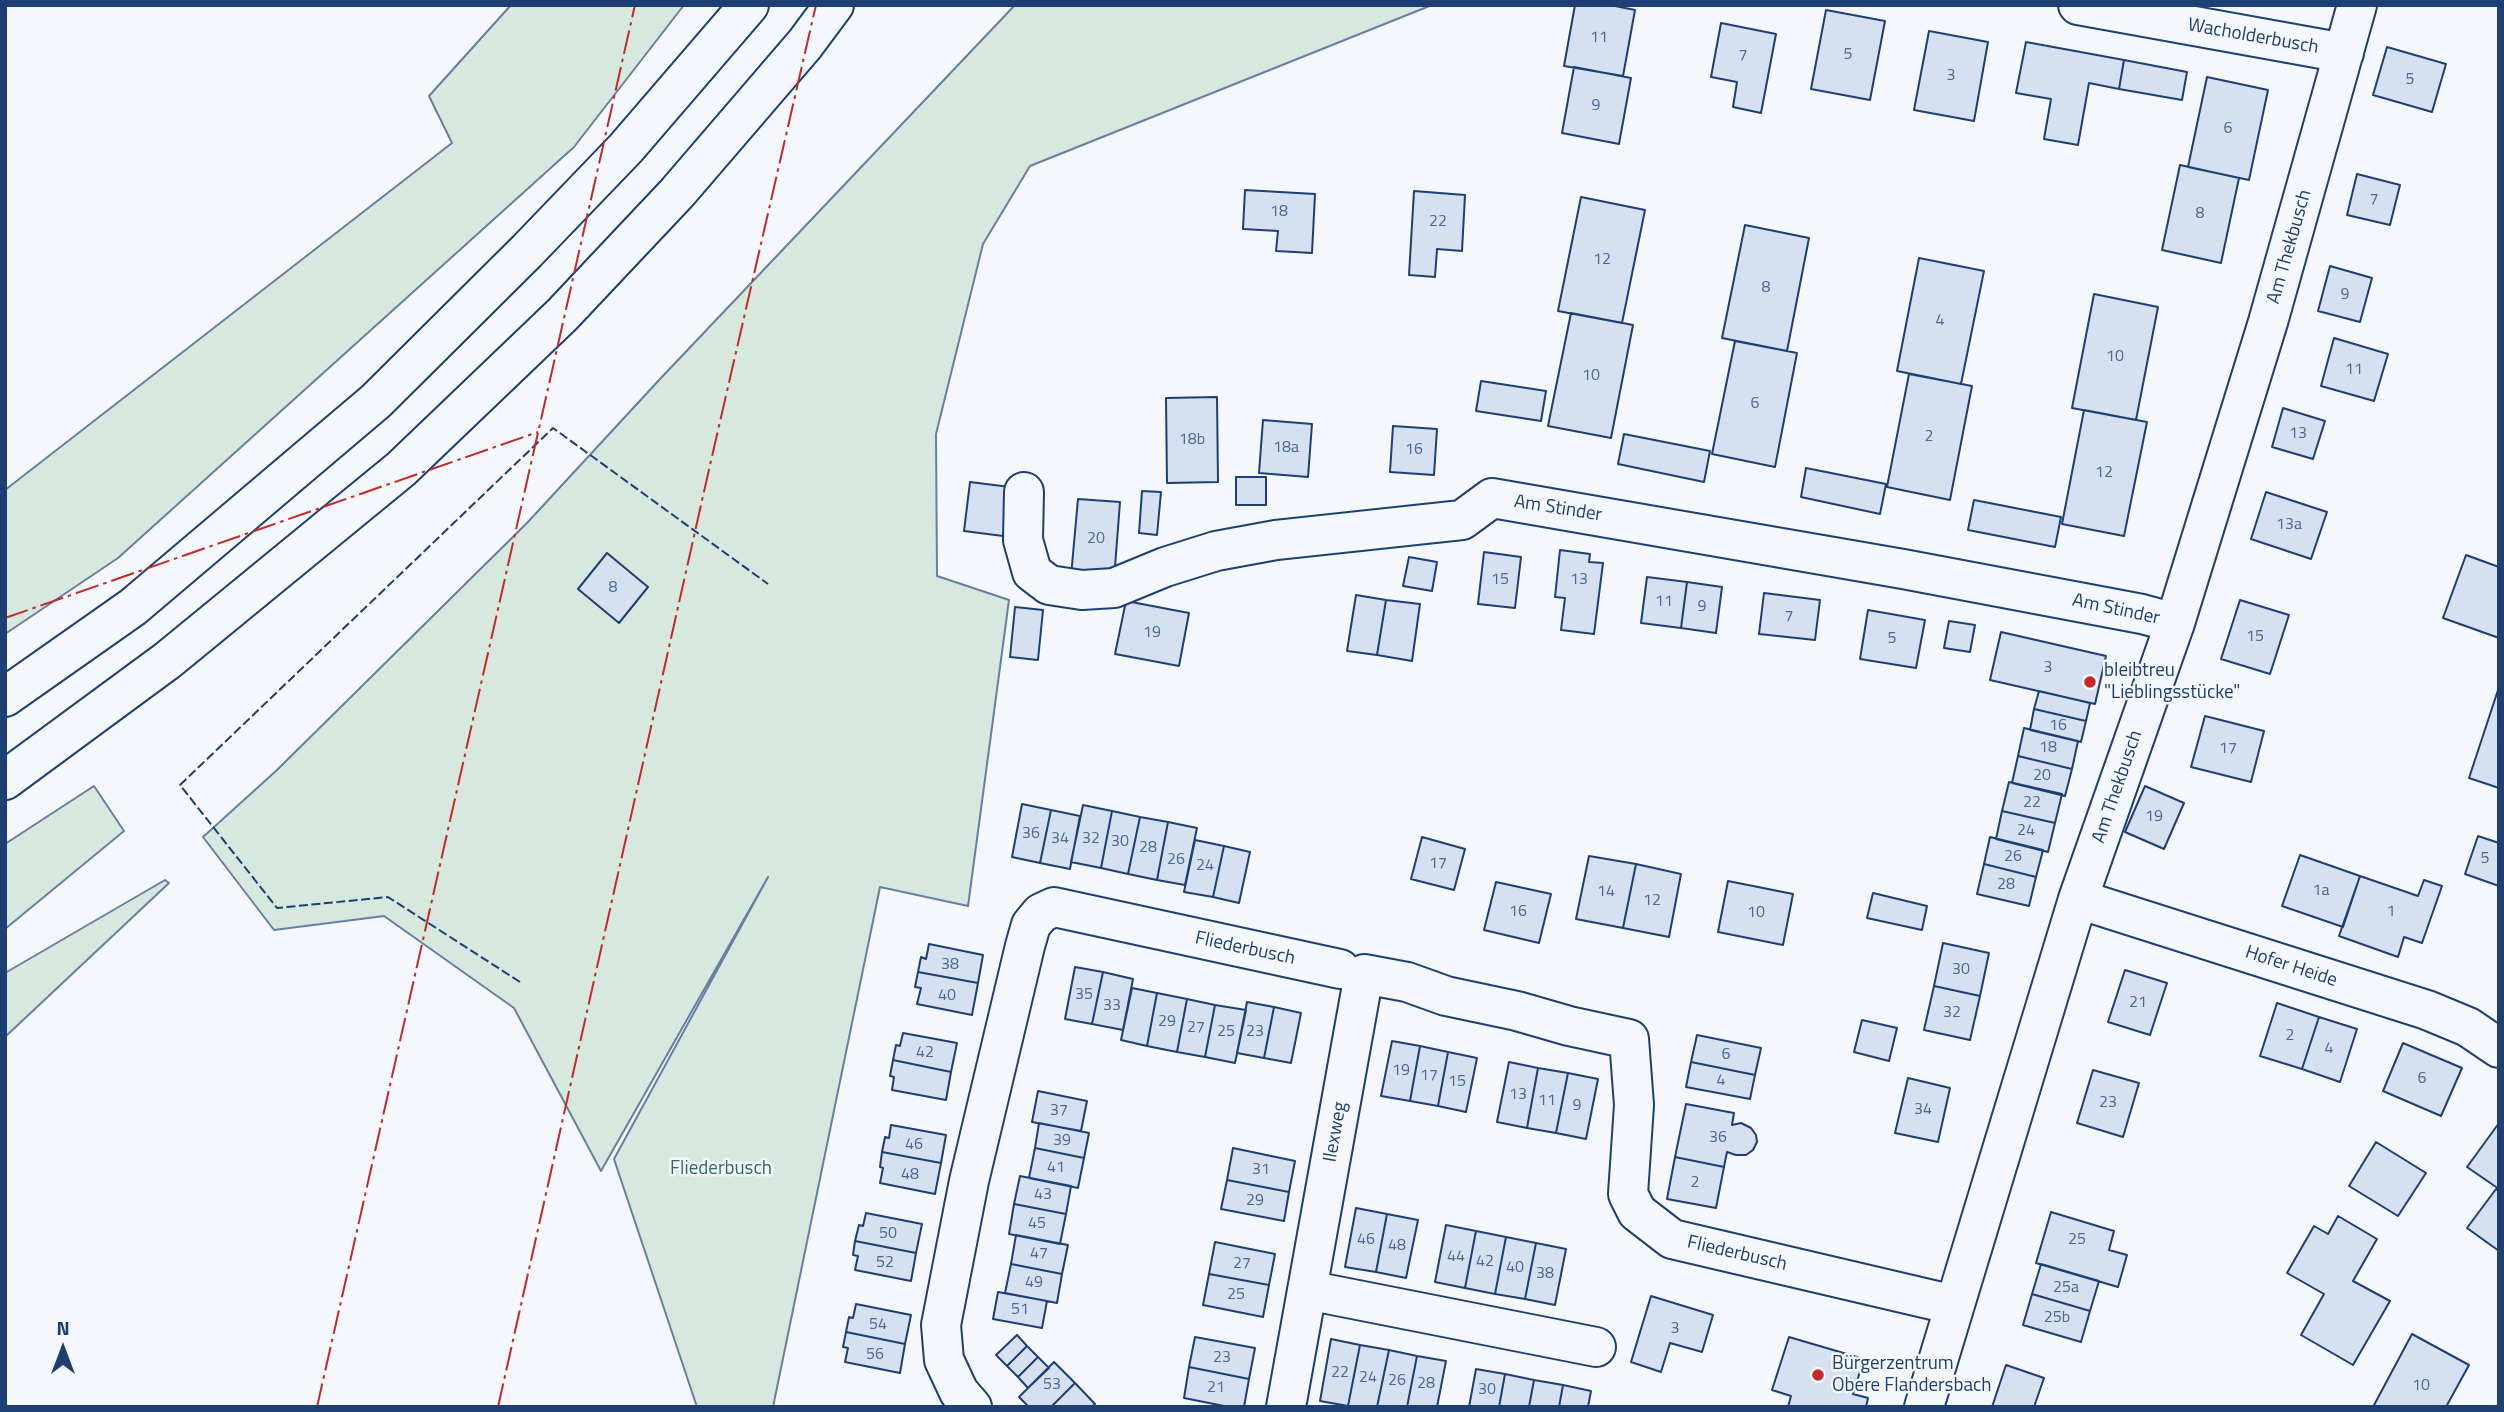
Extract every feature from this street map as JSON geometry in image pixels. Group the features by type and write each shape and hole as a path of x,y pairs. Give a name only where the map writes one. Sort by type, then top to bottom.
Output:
{"main road":[{"path":"5,697 133,607 376,401 626,148 749,5"},
{"path":"5,780 168,660 401,470 562,315 677,193 805,44 834,5"},
{"name":"Wacholderbusch","path":"2078,5 2344,53"},
{"name":"Am Thekbusch","path":"1924,1407 2078,899 2175,623 2268,322 2357,5"},
{"name":"Am Stinder","path":"1024,492 1023,540 1032,572 1049,585 1082,590 1114,588 1165,567 1216,551 1276,540 1462,520 1492,498 1903,569 2142,614 2175,623"},
{"name":"Hofer Heide","path":"2078,899 2427,1010 2468,1027 2499,1048"},
{"name":"Fliederbusch","path":"972,1407 959,1392 944,1360 941,1325 969,1181 1025,946 1031,925 1041,913 1054,907 1407,982 1446,996 1629,1039 1633,1105 1628,1194 1637,1212 1671,1239 1954,1305"},
{"name":"Ilexweg","path":"1286,1407 1307,1290 1352,972"},
{"path":"1307,1290 1596,1347"}],"green space":[{"path":"511,5 684,5 574,147 118,558 5,634 5,490 452,143 429,96"},
{"path":"1015,5 1432,5 1030,166 983,244 936,434 937,576 1009,600 968,906 880,887 773,1407 697,1407 614,1159 768,877 601,1171 514,1008 384,916 274,930 203,837 277,770 527,523"},
{"path":"94,786 124,831 5,929 5,844"},
{"path":"165,880 169,883 5,1037 5,973"}],"building":[{"path":"1575,5 1610,5 1635,10 1623,76 1564,66"},
{"path":"1826,10 1885,21 1870,100 1811,89"},
{"path":"1721,23 1776,34 1761,113 1733,107 1737,82 1711,77"},
{"path":"1929,31 1988,42 1974,121 1914,110"},
{"path":"2026,42 2124,60 2119,89 2089,83 2078,145 2044,139 2051,99 2016,93"},
{"path":"2387,47 2446,64 2432,112 2373,95"},
{"path":"2124,60 2187,72 2182,100 2119,89"},
{"path":"1574,67 1631,78 1619,144 1562,133"},
{"path":"2207,77 2268,90 2249,180 2188,167"},
{"path":"2180,165 2239,178 2221,263 2162,250"},
{"path":"2357,174 2400,185 2390,225 2347,215"},
{"path":"1245,190 1315,194 1312,253 1276,251 1278,231 1243,229"},
{"path":"1414,191 1465,195 1462,251 1437,249 1435,277 1409,275"},
{"path":"1581,197 1645,210 1622,323 1558,311"},
{"path":"1745,225 1809,238 1787,351 1722,338"},
{"path":"1919,258 1984,271 1961,384 1897,371"},
{"path":"2330,266 2372,278 2360,322 2318,311"},
{"path":"2094,294 2158,307 2136,420 2072,408"},
{"path":"1571,313 1633,325 1611,438 1548,426"},
{"path":"2334,338 2388,354 2374,401 2321,386"},
{"path":"1735,341 1797,353 1775,467 1712,454"},
{"path":"1909,374 1972,386 1950,500 1887,487"},
{"path":"1481,381 1546,391 1541,421 1476,411"},
{"path":"1217,397 1218,482 1167,483 1166,398"},
{"path":"2283,408 2325,421 2313,459 2272,447"},
{"path":"2084,410 2147,422 2124,536 2062,524"},
{"path":"1263,420 1312,424 1308,477 1259,473"},
{"path":"1393,426 1437,429 1434,475 1390,472"},
{"path":"1624,434 1710,451 1704,482 1618,464"},
{"path":"1806,468 1886,484 1880,514 1801,497"},
{"path":"1236,477 1266,477 1266,505 1236,505"},
{"path":"970,482 1010,487 1003,536 964,531"},
{"path":"1142,491 1161,492 1157,535 1139,533"},
{"path":"2266,492 2327,512 2311,559 2251,539"},
{"path":"1078,499 1120,502 1114,580 1071,576"},
{"path":"1974,500 2061,517 2055,547 1968,530"},
{"path":"1560,550 1590,554 1589,562 1603,563 1594,634 1561,630 1565,598 1555,597"},
{"path":"1484,552 1521,557 1515,608 1478,604"},
{"path":"607,553 648,587 619,623 578,589"},
{"path":"2466,555 2499,567 2499,638 2443,618"},
{"path":"1409,557 1437,562 1432,591 1403,586"},
{"path":"1647,577 1687,582 1681,628 1641,623"},
{"path":"1687,582 1722,587 1716,633 1681,628"},
{"path":"1764,593 1820,600 1815,640 1759,634"},
{"path":"1356,595 1386,600 1377,655 1347,651"},
{"path":"1386,600 1420,604 1412,661 1377,655"},
{"path":"2240,600 2289,615 2270,674 2221,659"},
{"path":"1126,601 1189,613 1179,666 1115,654"},
{"path":"1015,607 1043,610 1038,660 1010,657"},
{"path":"1868,610 1925,620 1916,668 1860,659"},
{"path":"1949,621 1975,625 1970,652 1944,648"},
{"path":"2001,632 2106,656 2095,704 1990,680"},
{"path":"2499,687 2499,788 2469,778"},
{"path":"2039,691 2090,703 2086,721 2034,709"},
{"path":"2034,709 2086,721 2081,742 2030,730"},
{"path":"2205,716 2264,731 2251,782 2191,767"},
{"path":"2024,728 2078,741 2072,769 2018,756"},
{"path":"2018,756 2072,769 2065,796 2012,783"},
{"path":"2009,782 2062,794 2055,823 2002,811"},
{"path":"2145,786 2184,803 2164,849 2125,832"},
{"path":"1022,804 1051,810 1040,863 1012,857"},
{"path":"1083,805 1112,811 1101,868 1071,862"},
{"path":"1051,810 1080,816 1070,869 1040,863"},
{"path":"1112,811 1140,817 1128,874 1101,868"},
{"path":"2002,811 2055,823 2048,852 1996,839"},
{"path":"1140,817 1168,822 1157,880 1128,874"},
{"path":"1168,822 1197,828 1185,885 1157,880"},
{"path":"2478,836 2499,843 2499,886 2465,874"},
{"path":"1422,837 1465,849 1454,890 1411,879"},
{"path":"1990,837 2043,850 2036,877 1984,864"},
{"path":"1195,840 1224,846 1213,897 1184,892"},
{"path":"1224,846 1250,852 1239,903 1213,897"},
{"path":"2300,855 2360,876 2343,927 2282,906"},
{"path":"1589,856 1636,864 1623,928 1576,919"},
{"path":"1636,864 1681,874 1669,937 1623,928"},
{"path":"1984,864 2036,877 2029,906 1977,894"},
{"path":"2360,876 2418,896 2424,880 2442,886 2422,943 2404,937 2398,957 2339,936"},
{"path":"1728,881 1793,894 1783,945 1718,932"},
{"path":"1496,882 1551,894 1539,943 1484,930"},
{"path":"1873,893 1927,906 1922,930 1867,918"},
{"path":"1943,943 1989,953 1980,996 1934,986"},
{"path":"929,944 983,955 978,983 918,972 921,957 926,959"},
{"path":"1075,967 1103,972 1092,1024 1065,1019"},
{"path":"2125,970 2167,983 2150,1035 2108,1022"},
{"path":"918,972 978,983 972,1015 917,1004 921,988 915,987"},
{"path":"1103,972 1133,979 1123,1030 1092,1024"},
{"path":"1934,986 1980,996 1970,1040 1924,1030"},
{"path":"1132,988 1157,993 1147,1046 1121,1040"},
{"path":"1157,993 1187,999 1177,1052 1147,1046"},
{"path":"1187,999 1215,1005 1205,1057 1177,1052"},
{"path":"1247,1002 1274,1007 1264,1058 1237,1053"},
{"path":"2277,1003 2319,1017 2302,1069 2260,1056"},
{"path":"1215,1005 1246,1010 1235,1063 1205,1057"},
{"path":"1274,1007 1301,1013 1291,1063 1264,1058"},
{"path":"2319,1017 2357,1029 2340,1082 2302,1069"},
{"path":"1862,1020 1897,1028 1889,1061 1854,1052"},
{"path":"903,1033 957,1043 951,1072 893,1060 896,1045 900,1046"},
{"path":"1697,1035 1761,1048 1755,1075 1691,1062"},
{"path":"1392,1041 1420,1046 1410,1101 1381,1096"},
{"path":"2403,1043 2462,1068 2441,1116 2383,1091"},
{"path":"1420,1046 1448,1052 1438,1106 1410,1101"},
{"path":"1448,1052 1477,1058 1466,1112 1438,1106"},
{"path":"893,1060 951,1072 946,1100 892,1090 894,1077 890,1076"},
{"path":"1509,1062 1538,1068 1527,1128 1497,1122"},
{"path":"1691,1062 1755,1075 1750,1099 1686,1087"},
{"path":"1538,1068 1568,1073 1556,1133 1527,1128"},
{"path":"2093,1070 2139,1083 2123,1137 2077,1123"},
{"path":"1568,1073 1598,1079 1586,1139 1556,1133"},
{"path":"1908,1078 1950,1088 1938,1142 1895,1133"},
{"path":"1038,1091 1087,1101 1081,1131 1032,1122"},
{"path":"1686,1104 1734,1113 1732,1125 1741,1123 1751,1128 1756,1135 1757,1142 1753,1150 1746,1155 1727,1152 1724,1167 1675,1157"},
{"path":"1039,1123 1089,1133 1084,1158 1035,1148"},
{"path":"2499,1123 2499,1189 2467,1167"},
{"path":"891,1125 946,1135 941,1163 882,1152 885,1137 889,1138"},
{"path":"2376,1142 2426,1173 2398,1216 2349,1186"},
{"path":"1035,1148 1084,1158 1078,1188 1029,1178"},
{"path":"1233,1148 1295,1161 1289,1192 1227,1180"},
{"path":"882,1152 941,1163 935,1194 880,1183"},
{"path":"1675,1157 1724,1167 1716,1208 1667,1199"},
{"path":"1020,1176 1071,1186 1066,1214 1014,1204"},
{"path":"1227,1180 1289,1192 1284,1221 1221,1209"},
{"path":"2496,1189 2499,1191 2499,1251 2467,1228"},
{"path":"1014,1204 1066,1214 1060,1244 1009,1234"},
{"path":"1356,1208 1387,1214 1376,1272 1345,1267"},
{"path":"2051,1212 2114,1231 2109,1250 2127,1255 2118,1287 2036,1263"},
{"path":"866,1213 922,1224 916,1253 855,1241 859,1225 863,1226"},
{"path":"1387,1214 1418,1220 1406,1278 1376,1272"},
{"path":"2338,1216 2377,1239 2353,1281 2390,1301 2353,1365 2301,1335 2324,1294 2287,1273 2314,1226 2328,1234"},
{"path":"1446,1225 1476,1231 1465,1288 1435,1282"},
{"path":"1476,1231 1506,1237 1495,1294 1465,1288"},
{"path":"1016,1235 1068,1245 1062,1274 1011,1264"},
{"path":"1506,1237 1536,1243 1525,1299 1495,1294"},
{"path":"855,1241 916,1253 911,1281 855,1270 858,1256 853,1255"},
{"path":"1215,1242 1275,1254 1269,1285 1209,1274"},
{"path":"1536,1243 1566,1249 1555,1305 1525,1299"},
{"path":"1011,1264 1062,1274 1057,1303 1005,1293"},
{"path":"2041,1264 2099,1281 2090,1311 2032,1294"},
{"path":"1209,1274 1269,1285 1263,1317 1203,1305"},
{"path":"998,1292 1047,1301 1042,1328 993,1319"},
{"path":"2032,1294 2090,1311 2081,1342 2023,1325"},
{"path":"1651,1296 1713,1315 1702,1352 1670,1343 1661,1372 1631,1362"},
{"path":"856,1304 911,1315 905,1344 846,1332 849,1317 853,1318"},
{"path":"846,1332 905,1344 900,1373 845,1362 848,1348 843,1347"},
{"path":"2412,1334 2469,1365 2446,1407 2373,1407"},
{"path":"1017,1335 1027,1346 1007,1366 996,1355"},
{"path":"1195,1337 1255,1348 1249,1379 1189,1367"},
{"name":"Bürgerzentrum Obere Flandersbach","path":"1789,1337 1864,1359 1853,1394 1868,1398 1866,1407 1788,1407 1791,1396 1772,1390"},
{"path":"1331,1339 1360,1345 1348,1406 1320,1401"},
{"path":"1360,1345 1389,1350 1377,1407 1348,1406"},
{"path":"1027,1346 1038,1357 1018,1377 1007,1366"},
{"path":"1389,1350 1417,1356 1407,1407 1377,1407"},
{"path":"1417,1356 1446,1361 1437,1407 1407,1407"},
{"path":"1038,1357 1049,1368 1028,1388 1018,1377"},
{"path":"1054,1362 1075,1383 1051,1407 1029,1407 1019,1397"},
{"path":"2006,1365 2044,1378 2034,1407 1992,1407"},
{"path":"1189,1367 1249,1379 1244,1407 1229,1407 1184,1398"},
{"path":"1476,1369 1505,1374 1499,1407 1469,1407"},
{"path":"1505,1374 1534,1380 1529,1407 1499,1407"},
{"path":"1534,1380 1563,1385 1559,1407 1529,1407"},
{"path":"1075,1383 1095,1404 1092,1407 1051,1407"},
{"path":"1563,1385 1591,1391 1588,1407 1559,1407"}],"fence":[{"path":"520,982 388,897 277,908 180,785 553,428 768,584"}],"power":[{"path":"317,1407 635,5"},
{"path":"498,1407 816,5"},
{"path":"5,618 538,432"}],"place":[{"name":"bleibtreu \"Lieblingsstücke\"","path":"2090,682"},
{"name":"Bürgerzentrum Obere Flandersbach","path":"1818,1375"}]}
